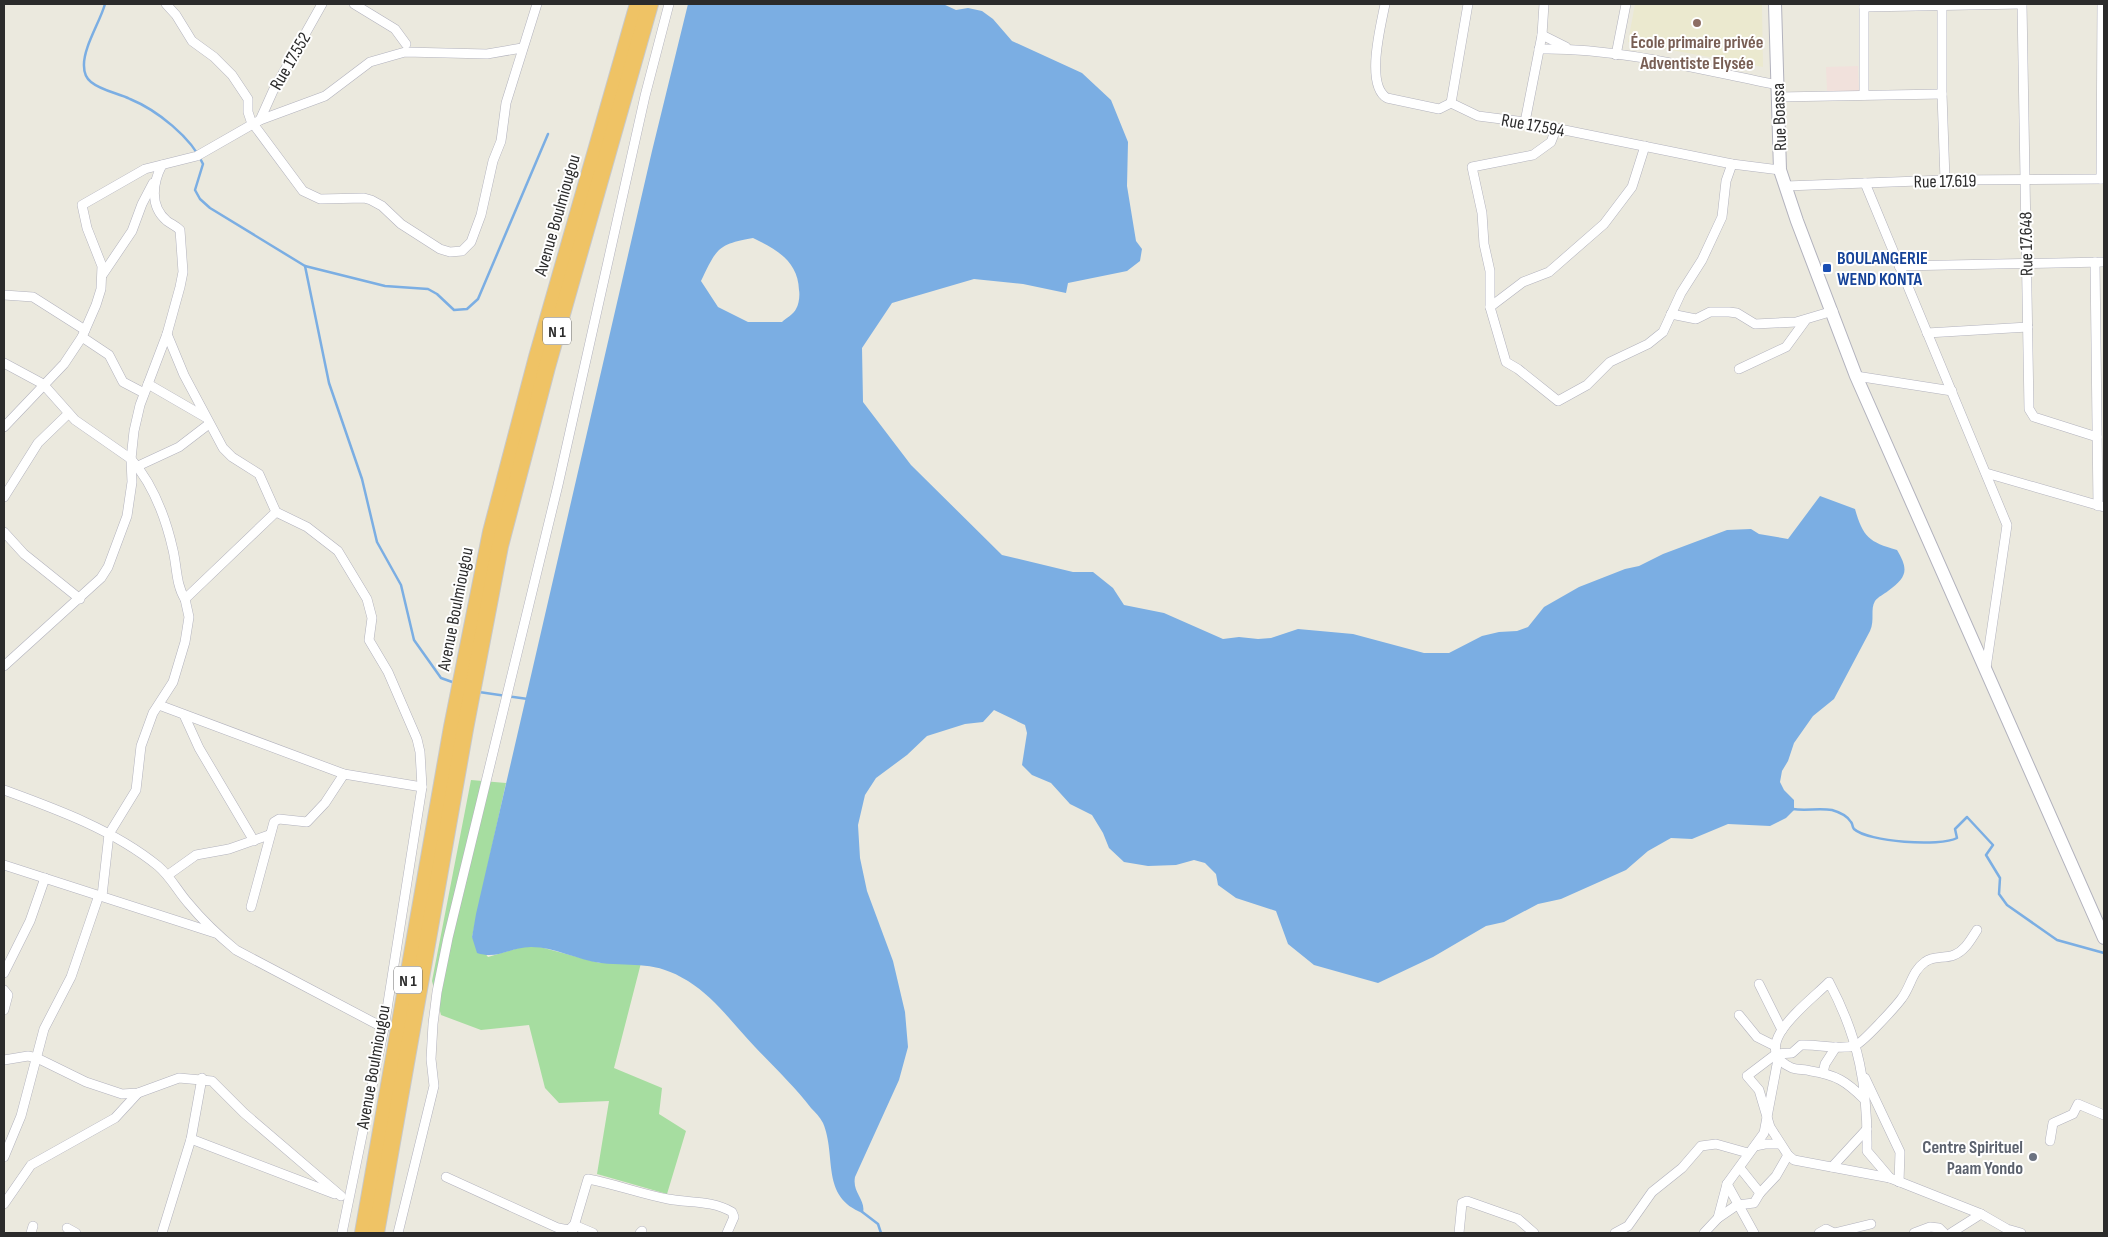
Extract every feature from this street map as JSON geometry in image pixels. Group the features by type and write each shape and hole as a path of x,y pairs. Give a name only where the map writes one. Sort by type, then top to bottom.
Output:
{"highway":[{"name":"Avenue Boulmiougou","path":"376,1233 459,728 508,463 638,4"},
{"name":"Avenue Boulmiougou","path":"471,660 512,499 650,4"},
{"name":"Avenue Boulmiougou","path":"363,1233 459,728"}],"street":[{"path":"166,4 176,15 192,41 214,57 232,75 248,99 248,112 257,122 302,191 320,199 364,198 371,200 382,206 401,224 440,249 450,252 462,251 470,242 482,215 493,161 501,141 506,103 537,4"},
{"name":"Rue 17.552","path":"257,122 322,4"},
{"path":"354,4 395,29 406,48 416,52 487,54 522,48"},
{"path":"398,1233 434,1086 431,1059 433,1024 437,992 448,938 544,542 645,96 669,4"},
{"path":"1385,4 1376,59 1381,92 1388,98 1439,109 1451,103 1468,4"},
{"path":"1525,122 1542,34 1544,4"},
{"path":"1616,55 1626,4"},
{"name":"Rue Boassa","path":"1775,4 1780,170 1856,376 2104,938"},
{"path":"1864,95 1864,5 1942,7 2022,4"},
{"name":"Rue 17.648","path":"2022,4 2029,409 2031,415 2097,437"},
{"path":"2102,4 2103,179"},
{"path":"1942,7 1942,94 1945,180"},
{"path":"1542,34 1569,48"},
{"path":"103,275 98,252 87,228 82,205 145,169 197,156 257,122 325,96 370,62 406,48"},
{"path":"1539,49 1569,48 1616,55 1778,91 1864,95 1942,94"},
{"name":"Rue 17.594","path":"1451,103 1478,116 1525,122 1732,164 1780,170"},
{"path":"1556,128 1551,142 1533,155 1472,167 1482,213 1484,244 1490,270 1490,307 1506,362 1558,401 1587,385 1604,367 1616,358 1648,344 1663,332 1681,293 1702,260 1722,216 1726,181 1732,164"},
{"path":"1490,307 1522,282 1549,272 1604,224 1632,187 1644,146"},
{"path":"4,427 64,364 84,334 98,297 103,275 132,231 142,204 162,165"},
{"name":"Rue 17.619","path":"1786,186 1945,180 2103,179"},
{"path":"5,662 80,599 101,578 108,568 127,516 132,482 131,459 134,430 144,393 168,334 183,272 182,234 178,227 167,221 159,212 153,190 154,181"},
{"path":"1865,184 2008,526 1986,669"},
{"path":"1899,266 2100,262 2097,437 2101,507 1986,473"},
{"path":"4,295 33,297 84,334 109,355 123,382 144,393"},
{"path":"1671,314 1686,318 1696,318 1710,312 1729,312 1737,313 1755,324 1805,321 1833,311"},
{"path":"1739,369 1786,347 1805,321"},
{"path":"1927,332 2028,327"},
{"path":"168,334 184,375 193,389 207,421 226,453 259,474 276,512 308,527 332,546 343,558 367,599 372,618 369,640 388,672 417,739 420,752 422,787 384,1028 345,1197 342,1233"},
{"path":"4,363 43,384 68,414 138,466 146,478 162,514 172,547 179,588 185,599 189,617 185,642 173,682 159,705 141,746 136,790 109,834 100,895 71,977 44,1029 21,1116 4,1157"},
{"path":"1856,376 1952,391"},
{"path":"148,384 207,421"},
{"path":"4,497 38,443 68,414"},
{"path":"138,466 179,448 207,421"},
{"path":"185,599 276,512"},
{"path":"4,532 24,554 80,599"},
{"path":"159,705 344,774 422,787"},
{"path":"184,715 199,748 254,842"},
{"path":"251,907 270,835 276,820 307,822 325,803 344,774"},
{"path":"4,790 109,834 168,875 189,904 215,933 252,959 384,1028"},
{"path":"168,875 196,855 254,842 270,835"},
{"path":"4,865 215,933"},
{"path":"4,973 30,921 45,878"},
{"path":"1977,930 1968,944 1954,955 1937,956 1924,962 1913,975 1903,997 1879,1021 1865,1040 1856,1046 1801,1045 1792,1053 1776,1053 1747,1076 1759,1092 1770,1127 1780,1144 1788,1155 1801,1163 1890,1178 1981,1214 2008,1229 2021,1233"},
{"path":"1718,1218 1727,1184 1764,1133 1774,1084 1776,1053 1782,1030 1799,1010 1829,982 1843,1010 1864,1076 1900,1152 1899,1182"},
{"path":"1759,984 1782,1030"},
{"path":"4,990 8,995 4,1010"},
{"path":"1739,1015 1757,1037 1794,1069 1823,1073 1844,1080 1864,1099"},
{"path":"1823,1073 1825,1064 1836,1047"},
{"path":"4,1060 28,1056 36,1058 106,1090 122,1094 138,1093 173,1079 202,1078 212,1081 222,1088 244,1113 345,1197"},
{"path":"1864,1076 1869,1155 1890,1178"},
{"path":"162,1233 191,1139 202,1078"},
{"path":"1759,1092 1774,1084"},
{"path":"4,1204 30,1165 115,1118 138,1093"},
{"path":"2050,1141 2053,1123 2073,1114 2078,1104 2104,1115"},
{"path":"1832,1167 1867,1129"},
{"path":"191,1139 345,1197"},
{"path":"1614,1233 1628,1226 1652,1192 1670,1179 1701,1146 1716,1144 1752,1150 1765,1144 1780,1144"},
{"path":"1747,1222 1760,1193 1770,1184 1788,1155"},
{"path":"1740,1168 1760,1193"},
{"path":"446,1177 558,1228 593,1233"},
{"path":"573,1229 588,1179 668,1199 691,1200 724,1207 732,1212 734,1217 727,1233"},
{"path":"1727,1184 1754,1233"},
{"path":"1460,1233 1460,1208 1462,1203 1467,1201 1518,1219 1534,1233"},
{"path":"1704,1233 1718,1218 1737,1205 1754,1203"},
{"path":"1951,1233 1981,1214"},
{"path":"1819,1233 1826,1229 1834,1233 1871,1224"},
{"path":"1914,1233 1930,1227 1939,1228 1944,1233"},
{"path":"67,1228 76,1233"}],"shaded area":[{"name":"École primaire privée Adventiste Elysée","path":"1635,4 1762,4 1763,67 1628,42"},
{"path":"1858,66 1859,91 1827,91 1826,67"}],"green space":[{"path":"471,780 506,783 472,937 488,957 522,947 540,947 600,963 641,963 614,1068 662,1088 659,1114 686,1131 667,1194 597,1174 609,1101 559,1103 545,1088 529,1025 481,1030 441,1015 432,981"}],"water":[{"path":"688,4 943,4 956,10 968,8 982,11 993,19 1012,41 1082,73 1111,100 1128,142 1127,186 1136,241 1142,249 1140,261 1127,271 1068,283 1066,293 1023,284 974,279 892,303 862,348 863,402 911,465 1002,555 1073,572 1093,572 1113,588 1124,605 1164,613 1223,639 1239,637 1271,638 1298,629 1353,634 1424,653 1449,653 1482,636 1499,632 1517,631 1528,627 1544,607 1579,587 1625,569 1639,566 1663,554 1727,530 1751,529 1759,534 1788,539 1820,496 1855,509 1864,532 1869,537 1880,544 1897,550 1903,563 1904,573 1899,582 1875,601 1870,631 1834,699 1813,716 1794,743 1788,761 1782,771 1780,782 1784,790 1794,800 1794,810 1786,818 1770,826 1728,824 1692,839 1671,838 1648,851 1626,870 1561,899 1538,904 1504,922 1486,926 1433,957 1378,983 1314,965 1288,944 1276,911 1236,898 1218,885 1216,874 1205,863 1194,860 1176,865 1148,866 1124,862 1109,848 1103,833 1092,815 1070,804 1051,783 1032,775 1022,765 1027,733 1025,725 994,710 983,722 965,724 927,736 907,755 876,778 865,795 858,825 860,858 867,891 893,961 905,1012 908,1047 899,1080 855,1177 855,1187 863,1204 863,1213 850,1206 841,1197 835,1186 823,1123 791,1084 707,995 698,988 676,974 655,967 601,963 540,948 531,947 484,955 477,953 472,937 652,151","holes":["753,238 784,257 795,271 798,280 799,302 794,313 782,322 748,322 718,307 701,281 710,262 719,250 725,246"]}],"waterway":[{"path":"105,4 84,59 87,77 100,88 125,97 151,110 191,144 203,164 195,190 200,199 210,208 305,266 385,286 428,289 437,294 454,310 467,309 478,299 548,134"},
{"path":"305,266 329,383 362,479 377,542 401,585 414,640 441,678 455,683"},
{"path":"479,692 528,699"},
{"path":"1793,809 1832,810 1845,816 1852,823 1854,829 1862,833 1888,840 1921,843 1948,841 1957,838 1955,829 1967,817 1993,845 1986,855 2000,878 1999,894 2007,905 2057,940 2104,953"},
{"path":"861,1211 878,1224 881,1233"}],"place":[{"name":"École primaire privée Adventiste Elysée","path":"1697,23"},
{"name":"BOULANGERIE WEND KONTA","path":"1827,268"},
{"name":"Centre Spirituel Paam Yondo","path":"2033,1157"}]}
